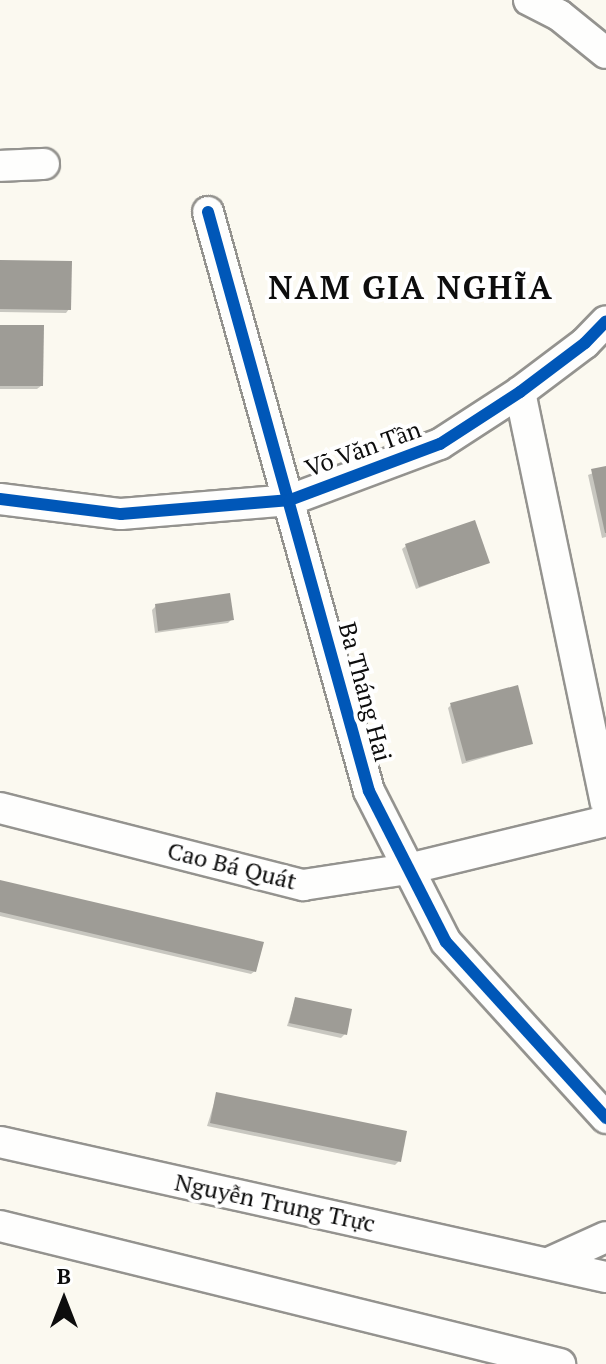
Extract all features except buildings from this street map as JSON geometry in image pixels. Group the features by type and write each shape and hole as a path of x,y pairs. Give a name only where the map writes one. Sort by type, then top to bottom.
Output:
{"street":[{"path":"529,0 559,15 606,53"},
{"path":"0,166 44,164"},
{"name":"Ba Tháng Hai","path":"208,212 369,791 446,942 606,1118"},
{"name":"Võ Văn Tần","path":"0,499 121,514 290,500 440,444 520,392 585,343 606,321"},
{"path":"520,392 606,803"},
{"name":"Cao Bá Quát","path":"0,808 303,885 408,869 606,821"},
{"name":"Nguyễn Trung Trực","path":"0,1142 551,1262 606,1277"},
{"path":"0,1226 560,1364"},
{"path":"551,1262 606,1237"},
{"name":"Nguyễn Trung Trực","path":"551,1262 606,1251"}],"cycle path":[{"path":"208,212 369,791 446,942 606,1118"},
{"path":"0,499 121,514 290,500 440,444 520,392 585,343 606,321"}],"district":[{"name":"NAM GIA NGHĨA","path":"411,287"}]}
